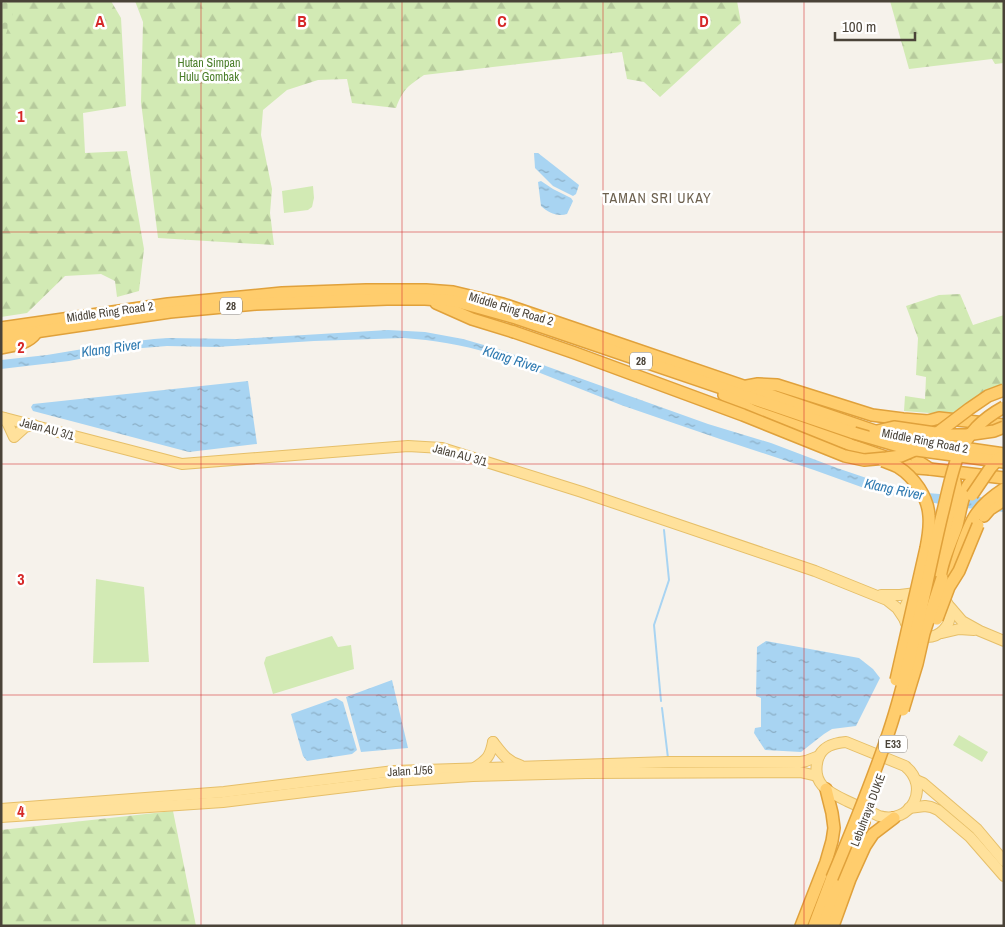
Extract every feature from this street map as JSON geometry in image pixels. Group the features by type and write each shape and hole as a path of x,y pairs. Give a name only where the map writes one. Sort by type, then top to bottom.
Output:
{"highway":[{"name":"Middle Ring Road 2","path":"1,328 168,304 282,293 366,290 453,292 503,304 875,432 908,440 1004,454"},
{"name":"Middle Ring Road 2","path":"1,338 170,312 256,304 387,299 454,301 498,312 854,433 908,449 1004,462"},
{"path":"426,299 472,319 575,352 743,415 845,456 864,460 901,456 915,450 988,396 1004,390"},
{"path":"1,348 21,344 32,338 37,331"},
{"path":"699,381 753,411 917,468 1004,478"},
{"path":"746,387 758,384 777,385 872,415 928,421 939,418 1004,426"},
{"path":"814,926 886,742 910,655 937,535 957,458 965,442 977,427 988,416 1004,407"},
{"path":"872,415 887,430 890,436 889,446 872,452"},
{"path":"928,421 914,434 912,445 918,461 930,469"},
{"path":"875,432 894,427 949,436 994,431 1004,426"},
{"path":"848,444 898,467 910,476 926,501 929,514 926,548 895,685 898,701"},
{"path":"917,664 924,633 964,510 991,467 1004,454"},
{"path":"951,472 961,488"},
{"path":"948,603 940,582 952,523 961,488 971,482 977,475"},
{"path":"917,664 949,587 962,544 975,516 995,494 1004,489"},
{"path":"949,587 959,571 983,516 1004,500"},
{"path":"918,592 929,582 934,574 952,523"},
{"name":"Lebuhraya DUKE","path":"823,926 893,744 917,664"},
{"path":"802,926 832,841 834,828 826,789"},
{"path":"833,926 850,879 865,846 873,834 894,818"}],"main road":[{"path":"3,418 14,437 25,427 34,425"},
{"name":"Jalan AU 3/1","path":"3,418 182,464 408,446 442,448 582,492 824,574 887,600 897,608 905,620"},
{"path":"980,631 959,629 934,636 920,636 908,627 904,614 905,607 908,601 918,592 930,590 936,592 942,595 962,621 1004,641"},
{"name":"Jalan AU 3/1","path":"875,594 893,595 918,592"},
{"path":"941,633 950,621 951,613 948,603"},
{"path":"472,769 487,759 491,753 493,742 507,759 514,764 526,767"},
{"path":"851,743 905,766 916,780 916,797 904,813 894,818 886,818 832,794 822,786 817,776 819,756 824,749 833,744 851,743"},
{"name":"Jalan 1/56","path":"2,810 224,792 394,771 669,762 801,762 819,756"},
{"name":"Jalan 1/56","path":"2,810 224,802 395,781 473,776 586,773 800,772 817,776"},
{"path":"916,780 923,783 977,829 1004,861"},
{"path":"909,808 925,806 938,810 970,836 1004,876"}],"green space":[{"path":"1,1 111,1 121,18 126,106 83,113 85,153 127,151 144,249 139,291 117,297 115,281 101,274 65,276 27,313 1,317"},
{"path":"1,1 17,1 1,49"},
{"name":"Hutan Simpan Hulu Gombak","path":"135,1 737,1 741,23 660,97 644,82 627,79 622,52 424,75 407,88 396,108 352,103 347,79 318,80 287,90 263,110 261,135 272,189 270,213 274,245 158,238 141,102 143,22"},
{"path":"890,1 1004,1 1004,63 995,64 992,59 909,69"},
{"path":"313,186 314,198 312,207 308,210 284,213 282,191"},
{"path":"960,294 973,325 1004,315 1004,387 955,415 904,411 905,396 925,399 926,377 916,375 918,338 906,306 939,295"},
{"path":"96,579 144,587 149,662 93,663"},
{"path":"332,636 338,647 351,645 354,669 273,694 264,663 266,657"},
{"path":"959,735 988,752 982,762 953,745"},
{"path":"173,811 196,926 1,926 1,830"}],"water":[{"path":"534,153 538,153 579,185 576,194 573,196 553,186 535,168"},
{"path":"541,181 571,198 573,201 567,214 553,214 541,206 538,182"},
{"name":"Klang River","path":"388,330 425,332 463,339 501,350 708,424 771,443 890,486 927,493 1004,499 1004,512 957,507 864,488 621,405 490,353 437,342 404,338 216,347 167,346 130,349 69,361 1,369 1,360 154,339 237,339"},
{"path":"248,381 257,444 189,452 33,411 31,407 33,404"},
{"path":"766,641 859,658 873,669 880,678 856,726 832,729 801,752 765,750 754,733 755,728 761,727 761,698 756,696 757,647"},
{"path":"392,680 408,748 361,752 346,697"},
{"path":"336,698 343,702 357,750 352,754 307,761 303,756 291,714"}],"waterway":[{"path":"661,701 654,625 669,580 664,530"},
{"path":"662,708 668,758"}],"district":[{"name":"TAMAN SRI UKAY","path":"657,198"}]}
